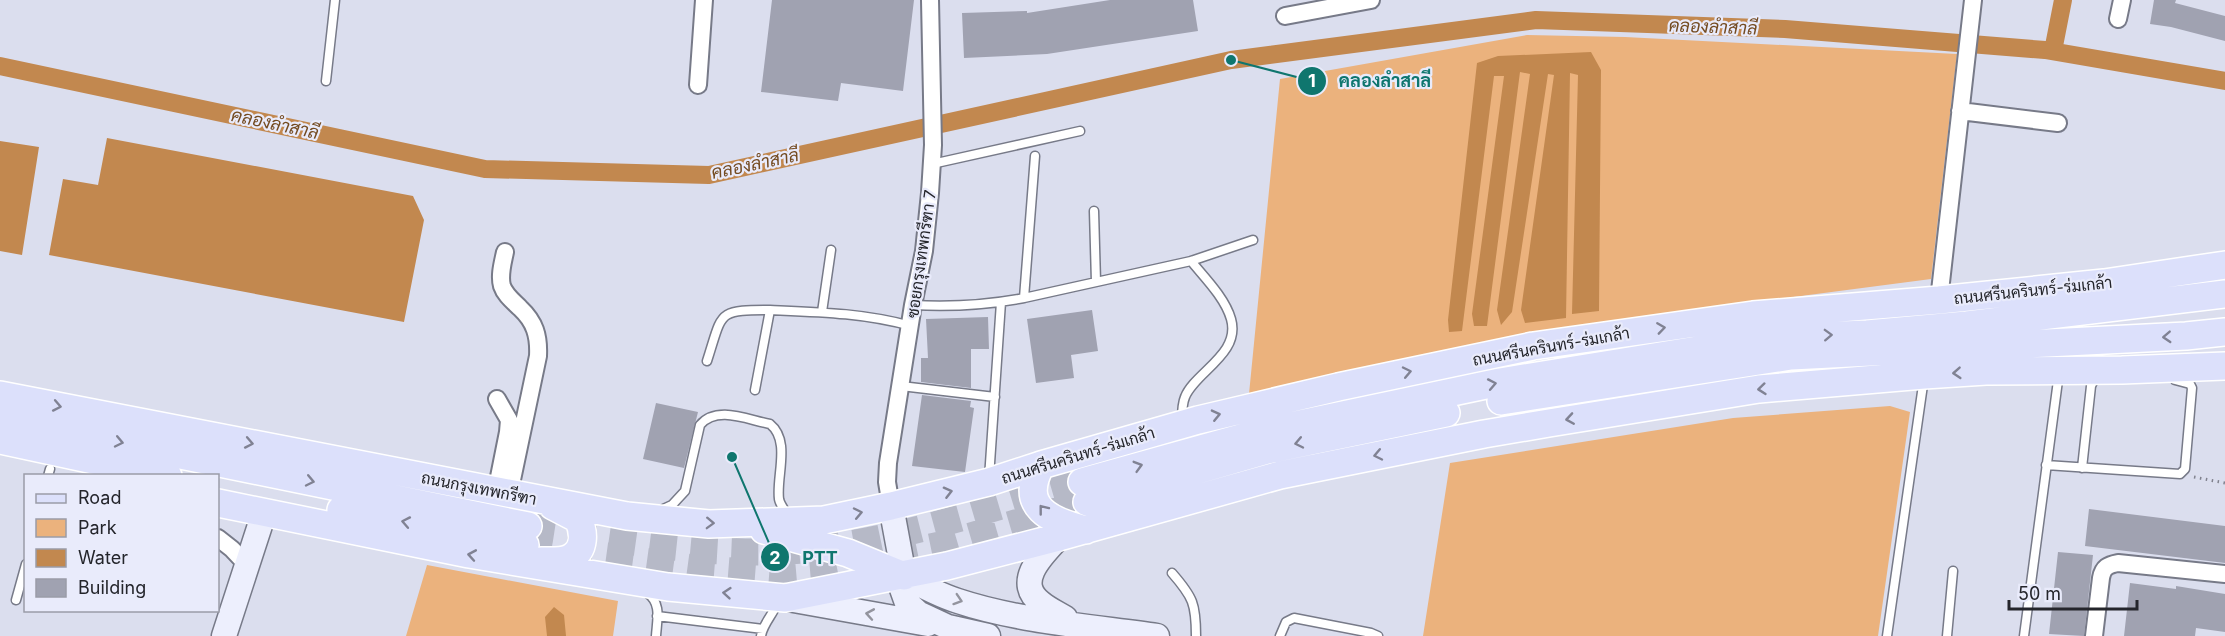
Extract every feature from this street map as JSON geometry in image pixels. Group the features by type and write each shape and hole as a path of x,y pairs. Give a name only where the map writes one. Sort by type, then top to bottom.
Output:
{"main road":[{"name":"ถนนศรีนครินทร์-ร่มเกล้า","path":"891,506 989,482 1182,424 1338,387 1533,346 1753,315 2104,283 2225,265"},
{"name":"ถนนศรีนครินทร์-ร่มเกล้า","path":"2225,294 2071,314 1867,334 1771,338 1500,382 1262,432 1085,492 1267,450 1505,400 1791,356 2225,332"},
{"path":"1946,299 2071,314"},
{"path":"1986,371 2074,342"},
{"path":"904,576 1086,530 1280,475 1484,434 1759,389 1986,371 2122,370 2225,366"},
{"name":"ถนนกรุงเทพกรีฑา","path":"0,395 627,516 709,524 792,522 824,520 891,506"},
{"name":"ถนนกรุงเทพกรีฑา","path":"0,418 524,544 625,580 668,587 782,598 904,576"},
{"path":"0,440 159,474"},
{"path":"0,458 49,472 66,474"},
{"path":"1041,465 1033,482 1037,502 1041,509 1050,519 1086,530"},
{"name":"ถนนกรุงเทพกรีฑา","path":"219,486 524,544"},
{"path":"514,495 578,519 583,532 579,550 569,559 524,544"},
{"name":"ถนนกรุงเทพกรีฑา","path":"219,503 469,554 524,544"},
{"path":"891,506 904,576 902,589 904,597 910,608 948,627"},
{"path":"225,636 264,513"},
{"path":"740,523 848,553 960,602 1076,625 1157,636"},
{"path":"1059,537 1040,556 1032,568 1029,585 1039,602 1076,625"},
{"path":"782,598 988,636"}],"street":[{"path":"698,85 704,0"},
{"name":"ซอยกรุงเทพกรีฑา 7","path":"891,506 887,482 888,463 913,305 924,251 932,164 930,0"},
{"path":"1284,16 1371,0"},
{"path":"1946,299 1960,111 1973,0"},
{"path":"2118,19 2122,0"},
{"path":"1960,111 2058,123"},
{"path":"504,252 502,288 534,324 538,345 514,495"},
{"path":"497,399 509,420 514,495"},
{"path":"219,539 248,566"},
{"path":"2094,636 2101,578 2103,570 2109,565 2118,563 2225,574"}],"lane":[{"path":"326,81 335,0"},
{"path":"932,164 1080,130"},
{"path":"1024,298 1035,156"},
{"path":"1094,211 1096,282"},
{"path":"913,305 943,306 1024,298 1191,261 1253,240"},
{"path":"822,312 831,250"},
{"path":"1182,424 1185,397 1190,388 1220,358 1231,333 1231,320 1219,298 1191,261"},
{"path":"989,482 1001,302"},
{"path":"707,361 720,321 726,314 739,310 822,312 882,318 911,326"},
{"path":"755,390 770,310"},
{"path":"2024,636 2059,369"},
{"path":"1887,636 1924,375"},
{"path":"2082,468 2091,386 2094,380 2103,376 2151,379"},
{"path":"2046,465 2180,474 2185,469 2192,388 2190,384 2183,381 2162,380"},
{"path":"901,386 995,397"},
{"path":"627,516 664,510 678,500 685,490 700,425 705,419 723,414 770,424 774,428 781,443 779,500 792,522"},
{"path":"16,600 24,571"},
{"path":"1947,636 1953,571"},
{"path":"1172,573 1189,593 1196,612 1196,636"},
{"path":"625,580 654,597 657,604 656,636"},
{"path":"657,616 762,632 782,598"},
{"path":"1280,636 1286,622 1294,618 1378,636"}],"path":[{"path":"2180,474 2225,483"}],"green space":[{"path":"1527,35 1625,37 1957,54 1931,279 1626,319 1249,394 1280,79"},
{"path":"1890,406 1910,412 1878,636 1423,636 1450,463 1733,418"},
{"path":"427,565 618,601 613,636 406,636"}],"water":[{"path":"1591,52 1601,70 1599,311 1572,314 1578,75 1570,73 1566,318 1525,323 1521,310 1554,75 1548,74 1512,312 1501,325 1497,310 1530,74 1520,72 1487,326 1474,326 1472,314 1504,76 1494,76 1462,331 1449,332 1448,320 1477,63 1498,56"},
{"path":"107,138 413,196 424,220 404,322 49,255 63,179 98,185"},
{"path":"0,141 39,147 22,255 0,251"},
{"path":"554,607 564,615 566,636 547,636 545,617"}],"building":[{"path":"772,0 914,0 903,91 841,83 838,101 761,92"},
{"path":"1110,0 1193,0 1198,31 1047,54 964,58 962,13 1027,11 1027,13"},
{"path":"2154,0 2176,0 2175,3 2225,16 2225,41 2150,24"},
{"path":"1092,310 1098,351 1071,355 1074,378 1036,383 1027,319"},
{"path":"988,317 989,349 971,349 971,388 921,382 921,358 928,358 926,319"},
{"path":"922,395 971,401 970,407 974,408 965,472 912,466"},
{"path":"656,403 698,412 684,468 643,459"},
{"path":"2089,509 2225,526 2225,563 2085,546"},
{"path":"2058,552 2093,555 2084,636 2049,634"},
{"path":"2130,583 2176,589 2176,586 2225,594 2225,632 2196,628 2195,636 2124,636"}],"waterway":[{"path":"2053,51 2063,0"},
{"name":"คลองลำสาลี","path":"0,66 485,169 709,175 1231,60 1536,20 1785,29 2045,50 2225,81"}],"tunnel":[{"path":"528,526 647,544 707,550 737,552 807,550 887,537 1082,482"},
{"path":"525,545 694,568 771,574 818,570 940,545 1087,502"}],"place":[{"name":"คลองลำสาลี","path":"1231,60"},
{"name":"PTT","path":"732,457"}]}
